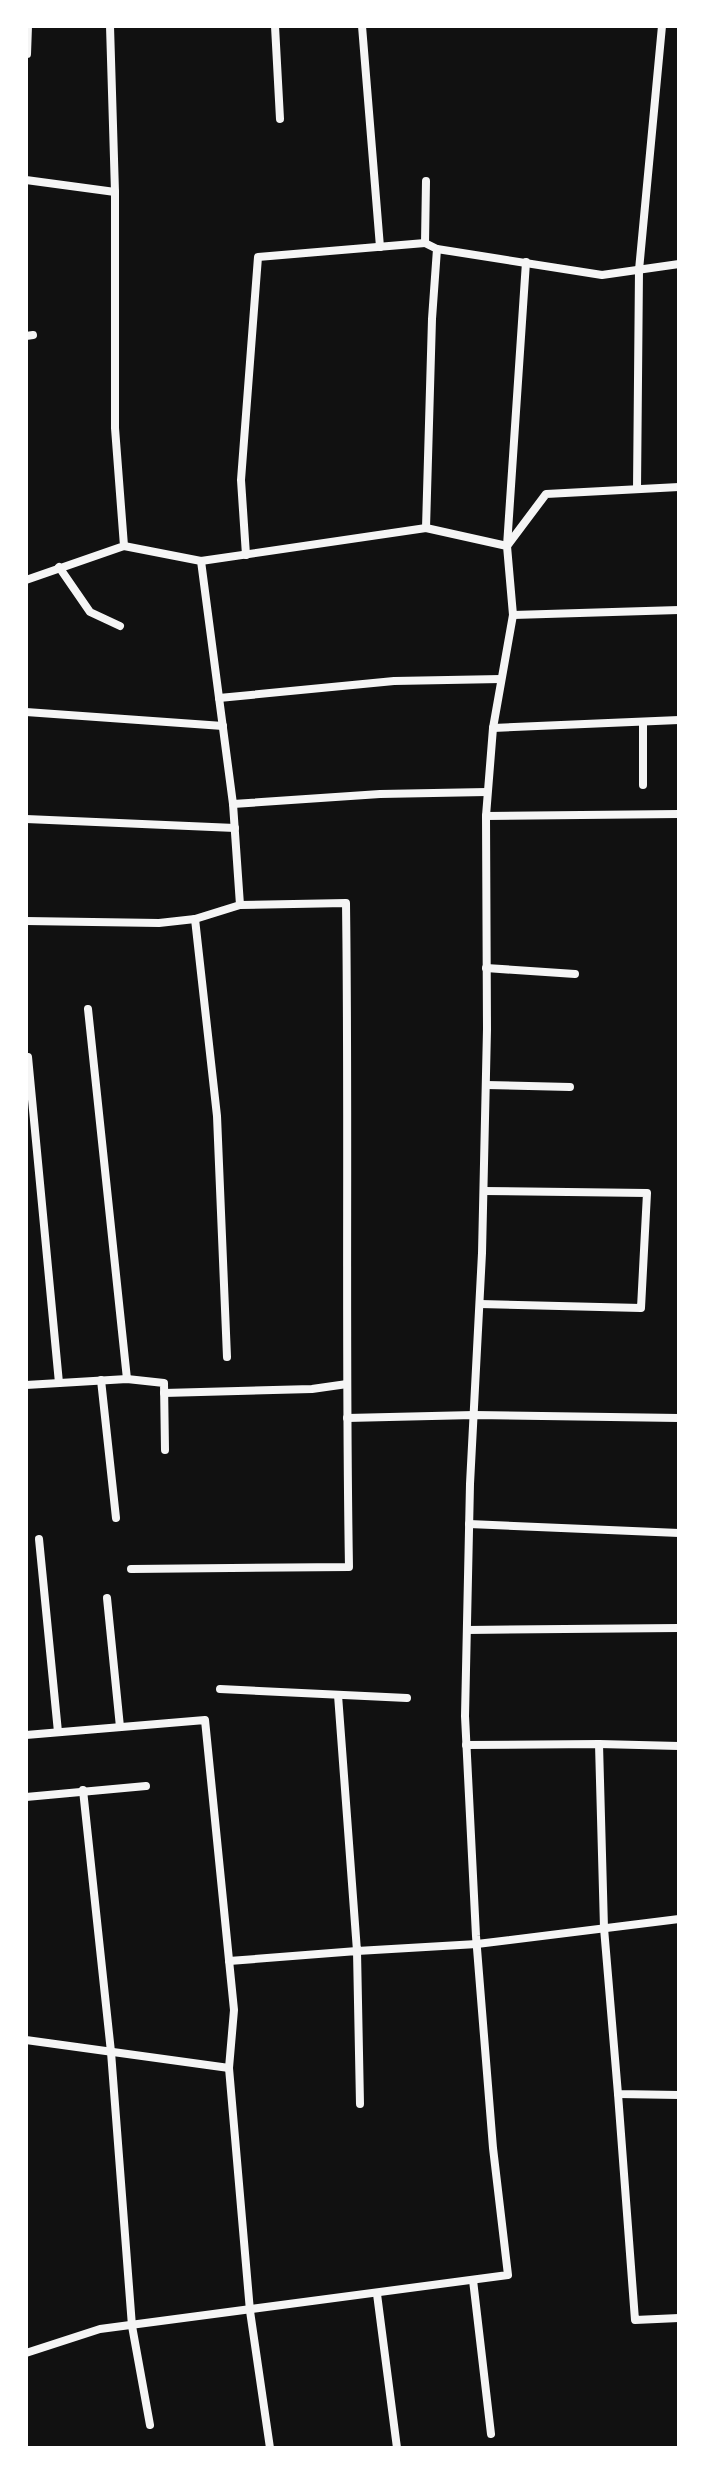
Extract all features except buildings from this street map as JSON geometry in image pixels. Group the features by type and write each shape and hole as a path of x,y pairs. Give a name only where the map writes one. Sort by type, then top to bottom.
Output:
{"street":[{"path":"27,54 28,26"},
{"path":"110,26 115,192 115,428 124,546"},
{"path":"275,26 280,119"},
{"path":"362,26 380,247"},
{"path":"637,489 639,270 662,26"},
{"path":"26,180 115,192"},
{"path":"425,243 426,181"},
{"path":"246,555 241,480 258,257 425,243 437,249 602,275 679,264"},
{"path":"426,528 437,249"},
{"path":"26,2353 100,2329 508,2275 493,2148 477,1944 466,1745 467,1630 484,1191 487,792 493,728 513,615 507,546 526,262"},
{"path":"507,546 546,494 679,487"},
{"path":"26,580 124,546 201,561 426,528 507,546"},
{"path":"201,561 233,804 240,905"},
{"path":"59,567 90,612 120,626"},
{"path":"513,615 679,610"},
{"path":"219,698 394,681 501,679"},
{"path":"26,712 223,726"},
{"path":"493,728 679,720"},
{"path":"643,722 643,785"},
{"path":"233,804 380,794 487,792"},
{"path":"486,816 679,814"},
{"path":"26,819 235,828"},
{"path":"26,921 159,923 195,919 240,905 346,903 349,1567 131,1569"},
{"path":"195,919 217,1116 227,1357"},
{"path":"486,968 575,974"},
{"path":"88,1009 127,1379"},
{"path":"28,1057 59,1383"},
{"path":"486,1085 570,1087"},
{"path":"480,1304 641,1308 647,1193 484,1191"},
{"path":"26,1385 127,1379 164,1383 165,1450"},
{"path":"101,1380 116,1518"},
{"path":"164,1393 312,1389 347,1384"},
{"path":"347,1418 474,1415 679,1418"},
{"path":"469,1524 679,1533"},
{"path":"39,1539 58,1732"},
{"path":"107,1598 120,1727"},
{"path":"467,1630 679,1628"},
{"path":"220,1689 407,1698"},
{"path":"338,1695 357,1951 360,2104"},
{"path":"26,1735 205,1720 234,2010 229,2068 250,2311 270,2448"},
{"path":"599,1744 604,1928 635,2320 679,2318"},
{"path":"466,1745 679,1746"},
{"path":"26,1797 146,1786"},
{"path":"83,1790 111,2052 132,2326 150,2425"},
{"path":"229,1961 477,1944 679,1919"},
{"path":"26,2040 229,2068"},
{"path":"618,2094 679,2095"},
{"path":"473,2280 491,2434"},
{"path":"377,2294 397,2448"}]}
